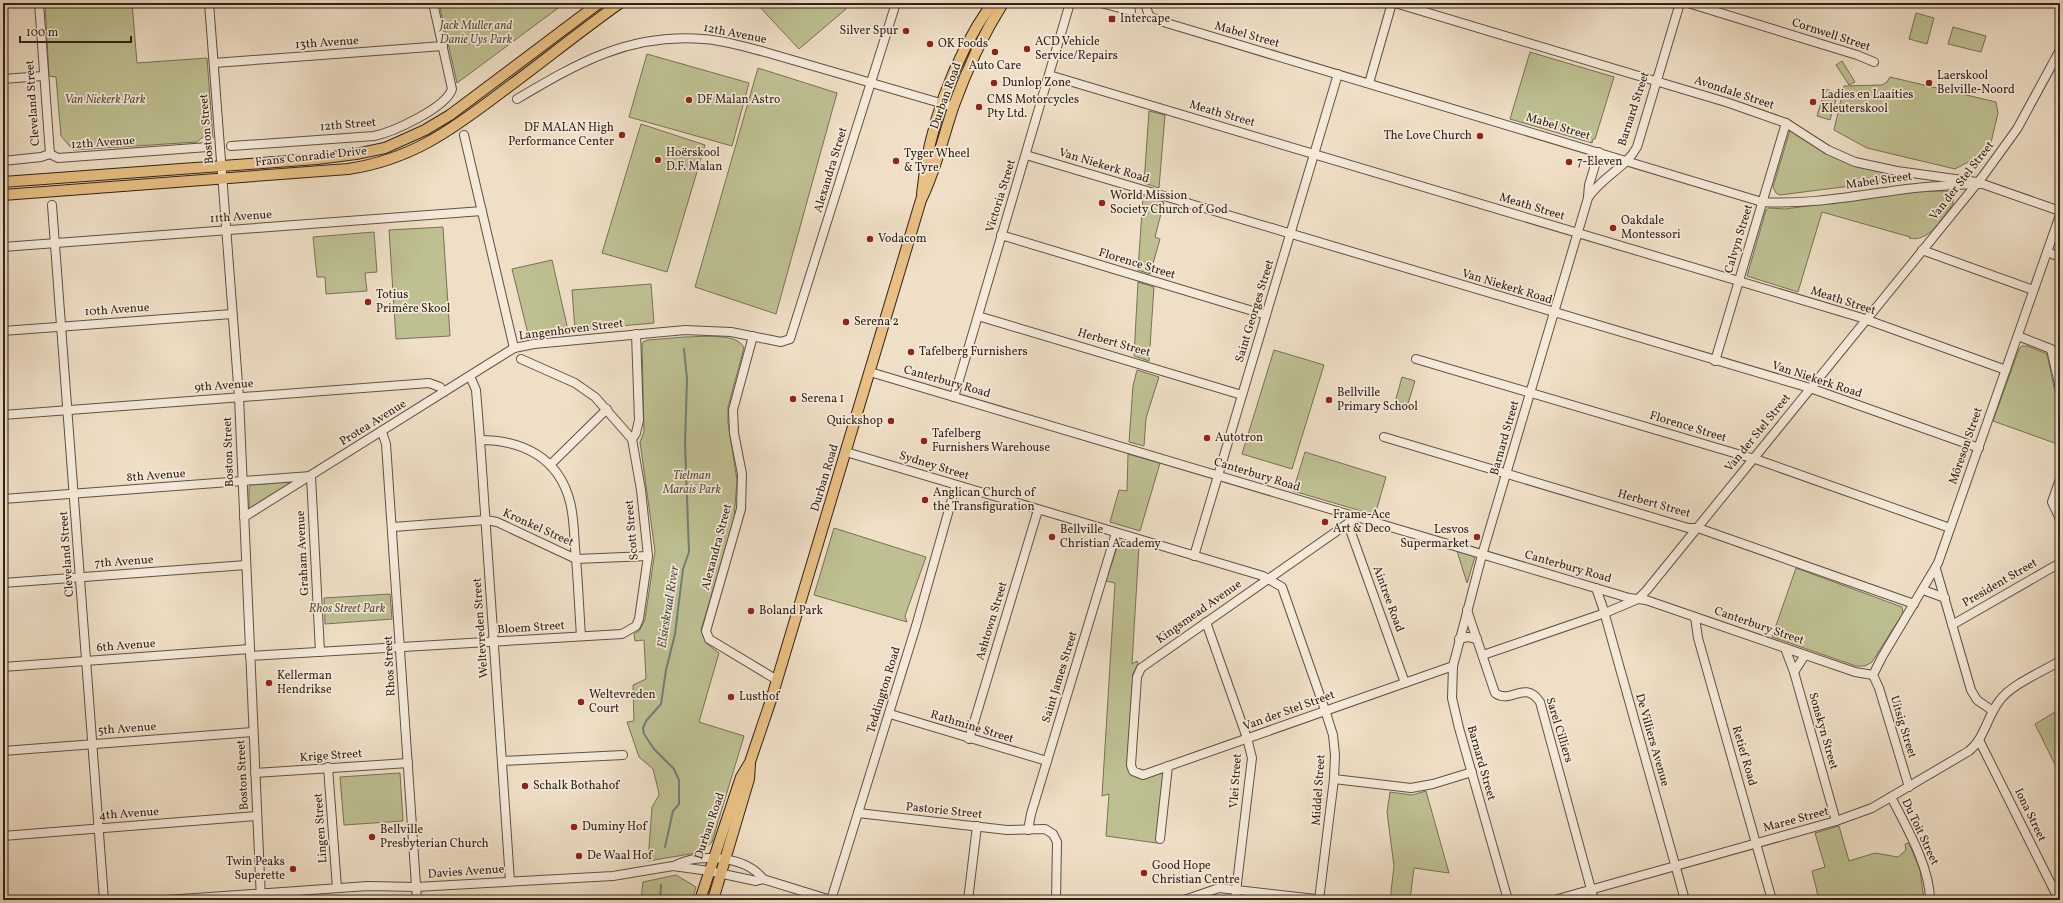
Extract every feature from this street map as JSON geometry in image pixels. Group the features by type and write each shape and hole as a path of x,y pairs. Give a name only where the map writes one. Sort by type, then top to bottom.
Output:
{"main road":[{"name":"Frans Conradie Drive","path":"3,182 346,156 385,148 406,140 450,115 600,3"},
{"name":"Frans Conradie Drive","path":"3,195 348,169 376,164 405,155 455,127 620,3"},
{"name":"Durban Road","path":"700,900 713,857 741,777 750,762 777,680 921,200 923,179 942,103 967,45 992,3"},
{"name":"Durban Road","path":"921,200 931,181 954,107 978,48 1003,3"},
{"name":"Durban Road","path":"714,900 749,779 750,762"}],"street":[{"name":"Cleveland Street","path":"39,3 43,76 50,154"},
{"name":"Boston Street","path":"209,3 239,397 260,897"},
{"path":"433,3 443,46"},
{"name":"Alexandra Street","path":"786,342 790,339 795,330 896,3"},
{"name":"Victoria Street","path":"954,397 1070,3"},
{"path":"1101,3 1131,11"},
{"name":"Mabel Street","path":"1144,3 1147,13 1155,20 1762,202 1783,203 1823,201 1919,188 1978,183"},
{"path":"1369,83 1392,3"},
{"name":"Avondale Street","path":"1396,3 1729,103 1786,124 1828,150 1855,162 1897,171 1978,183 2060,211"},
{"name":"Barnard Street","path":"1508,900 1459,728 1452,698 1453,666 1482,555 1588,198 1600,183 1626,160 1637,147 1680,3"},
{"name":"Cornwell Street","path":"1688,3 1857,55 1874,62"},
{"name":"12th Avenue","path":"517,99 573,66 605,52 640,42 667,39 703,39 734,44 954,107"},
{"name":"13th Avenue","path":"214,63 443,46"},
{"name":"12th Street","path":"231,146 359,138 393,132 426,113 448,96 452,90 443,46"},
{"name":"Van der Stel Street","path":"1483,655 1604,613 1638,599 1698,528 1752,459 1978,183 2017,130 2060,50"},
{"name":"Saint Georges Street","path":"1194,556 1338,74"},
{"name":"Meath Street","path":"1049,75 1866,320 2006,370"},
{"path":"3,79 43,76"},
{"name":"Calvyn Street","path":"1715,361 1786,124"},
{"name":"Langenhoven Street","path":"464,135 514,348 534,344 686,330 715,331 786,342"},
{"name":"12th Avenue","path":"3,161 33,158 50,154 58,158 208,147"},
{"path":"1588,198 1589,185 1599,152"},
{"name":"Van Niekerk Road","path":"1026,155 1810,388 1979,448"},
{"name":"Cleveland Street","path":"52,206 56,242 104,900"},
{"name":"11th Avenue","path":"3,247 482,211"},
{"name":"Môreson Street","path":"1873,675 1882,657 1936,569 2060,215"},
{"name":"Florence Street","path":"1001,235 1266,315"},
{"path":"1922,250 2034,290"},
{"path":"2047,252 2060,256"},
{"name":"10th Avenue","path":"3,331 232,314"},
{"name":"Herbert Street","path":"978,316 1242,395"},
{"path":"632,439 636,433 639,420 636,334"},
{"name":"Alexandra Street","path":"753,336 733,410 734,433 742,474 741,509 706,631 709,639 777,680"},
{"path":"2018,336 2051,349 2060,388"},
{"name":"Protea Avenue","path":"244,517 514,348"},
{"name":"Scott Street","path":"521,359 575,384 595,397 632,439 641,490 648,556 639,618 636,626 622,634"},
{"name":"Florence Street","path":"1416,359 1752,459 1950,528"},
{"name":"Canterbury Road","path":"870,372 1219,475 1482,555 1638,599"},
{"name":"Weltevreden Street","path":"470,376 476,390 480,440 510,881"},
{"name":"9th Avenue","path":"3,415 429,383 440,387 444,392"},
{"path":"550,465 607,409"},
{"name":"Rhos Street","path":"382,432 386,444 393,527 417,900"},
{"name":"Herbert Street","path":"1384,437 1688,528 1698,528 1914,604"},
{"path":"480,440 504,441 521,446 537,454 550,465 561,479 571,504 581,636"},
{"name":"Sydney Street","path":"846,452 1268,579"},
{"name":"8th Avenue","path":"3,499 311,476"},
{"name":"Graham Avenue","path":"311,476 320,652"},
{"path":"2060,479 2052,502 2060,519"},
{"name":"Teddington Road","path":"831,900 890,714 956,485"},
{"name":"Ashtown Street","path":"969,739 1038,510"},
{"name":"Kingsmead Avenue","path":"1133,771 1131,765 1137,677 1141,668 1357,517"},
{"name":"Kronkel Street","path":"393,527 486,520 497,522 576,559 648,556"},
{"name":"Aintree Road","path":"1348,524 1405,683"},
{"name":"Saint James Street","path":"1028,830 1031,814 1116,533"},
{"name":"President Street","path":"1952,625 2060,563"},
{"name":"7th Avenue","path":"3,583 246,565"},
{"path":"1936,569 1972,693 1979,702 1993,711"},
{"name":"Middel Street","path":"1268,579 1282,588 1325,710 1333,741 1334,779 1321,900"},
{"name":"De Villiers Avenue","path":"1596,588 1685,900"},
{"path":"1923,590 1945,598"},
{"name":"Canterbury Street","path":"1638,599 1855,672 1873,675"},
{"name":"Sarel Cilliers","path":"1467,609 1495,693 1504,697 1530,692 1535,695 1540,702 1594,900"},
{"name":"Retief Road","path":"1695,617 1698,638 1772,900"},
{"name":"Vlei Street","path":"1206,622 1247,738 1252,763 1235,900"},
{"name":"Bloem Street","path":"250,653 320,652 401,648 622,634"},
{"path":"1460,639 1468,637 1477,639"},
{"name":"Sonskyn Street","path":"1785,648 1794,672 1836,821"},
{"name":"6th Avenue","path":"3,668 87,661 250,653"},
{"path":"1794,672 1794,661 1801,653"},
{"name":"Maree Street","path":"1554,900 1857,815 1891,798 1965,754 1979,740 1993,711 2003,696 2060,661"},
{"name":"Van der Stel Street","path":"1133,771 1143,775 1453,666"},
{"name":"Uitsig Street","path":"1873,675 1879,688 1909,786"},
{"name":"Rathmine Street","path":"890,714 969,739 1047,761"},
{"name":"5th Avenue","path":"3,751 254,732"},
{"name":"Iona Street","path":"1979,740 2059,900"},
{"path":"502,761 623,755"},
{"name":"Krige Street","path":"255,773 328,767 408,763"},
{"path":"1160,839 1168,766"},
{"name":"Lingen Street","path":"328,767 337,888"},
{"path":"1334,779 1411,788 1433,784 1472,772"},
{"name":"Du Toit Street","path":"1891,798 1926,872 1930,900"},
{"name":"Pastorie Street","path":"858,813 1006,830 1048,830 1056,839 1056,900"},
{"name":"4th Avenue","path":"3,836 257,816"},
{"path":"968,900 977,826"},
{"path":"713,857 726,860 758,873 763,879 831,900"},
{"name":"Davies Avenue","path":"673,866 680,862 713,857"},
{"name":"Davies Avenue","path":"166,900 260,897 337,888 383,885 416,887 618,875 673,866 722,873 756,881 763,879"},
{"path":"1184,900 1215,889 1236,889 1321,900"}],"green space":[{"name":"Van Niekerk Park","path":"45,3 132,3 137,63 207,58 213,138 203,137 197,142 73,150 61,136 56,77 49,76"},
{"name":"Jack Muller and Danie Uys Park","path":"439,3 565,3 457,83"},
{"path":"756,3 841,3 846,9 799,49"},
{"path":"1916,13 1934,18 1927,44 1909,39"},
{"path":"1953,27 1986,36 1981,52 1948,44"},
{"path":"1530,52 1614,77 1595,139 1593,139 1592,143 1510,119"},
{"name":"DF Malan Astro","path":"647,54 749,83 732,146 629,117"},
{"path":"1842,61 1855,82 1849,85 1836,65"},
{"path":"758,68 837,93 776,314 695,287"},
{"path":"1890,77 1996,102 1998,113 1989,151 1955,169 1867,148 1834,130 1844,86 1882,85 1887,82"},
{"path":"1825,89 1838,93 1830,120 1817,116"},
{"path":"1149,111 1165,115 1159,188 1144,183"},
{"path":"641,124 705,145 667,272 602,253"},
{"path":"1790,130 1830,153 1912,175 1913,178 1780,195 1776,193 1773,187"},
{"path":"1919,191 1947,191 1953,196 1953,204 1934,228 1923,237 1916,239 1909,238 1910,237 1822,212 1798,292 1747,276 1766,210 1769,208 1785,209"},
{"path":"1143,196 1164,202 1155,237 1160,239 1150,274 1138,270"},
{"path":"443,227 450,336 396,339 389,230"},
{"path":"374,232 377,272 365,273 367,291 326,294 325,277 317,277 313,237"},
{"path":"552,260 568,330 528,334 512,269"},
{"path":"1138,282 1154,287 1149,361 1134,356"},
{"path":"651,284 654,323 575,330 572,290"},
{"name":"Tielman Marais Park","path":"684,337 726,337 740,343 744,348 728,407 728,423 737,480 734,519 701,630 706,643 719,653 699,722 744,736 712,842 702,852 648,861 652,807 659,795 653,769 639,757 627,722 634,721 633,685 646,679 644,640 635,641 634,634 640,630 645,619 655,551 640,442 644,432 642,346 643,342 648,340"},
{"path":"2022,346 2027,346 2047,354 2060,416 2060,445 1993,421 2019,349"},
{"path":"1274,350 1324,365 1292,469 1242,454"},
{"path":"1137,370 1159,377 1146,418 1144,446 1129,442 1133,386"},
{"path":"1402,377 1415,381 1406,410 1394,406"},
{"path":"1305,452 1386,477 1375,515 1293,491"},
{"path":"1128,454 1160,463 1140,531 1110,522 1119,490 1127,491"},
{"path":"288,482 290,484 251,508 249,507 249,487 251,485"},
{"path":"834,528 926,557 905,616 907,622 814,595"},
{"path":"1121,540 1139,546 1132,664 1137,661 1138,664 1133,674 1127,766 1134,776 1143,778 1165,771 1157,843 1106,836 1109,794 1102,796 1115,583 1106,581 1119,541"},
{"path":"1457,551 1475,557 1467,583"},
{"path":"1796,568 1902,607 1903,613 1872,662 1865,666 1856,666 1772,637"},
{"name":"Rhos Street Park","path":"390,594 392,619 325,624 324,598"},
{"path":"2060,709 2060,775 2035,724"},
{"path":"400,773 403,821 344,825 340,777"},
{"path":"1426,791 1449,873 1414,868 1410,900 1390,900 1394,866 1387,812 1390,792 1412,795"},
{"path":"1839,826 1849,861 1875,853 1898,857 1906,850 1905,844 1909,843 1920,870 1924,900 1819,900 1812,871 1825,867 1815,833"},
{"path":"676,875 696,887 692,900 641,900 643,882"}],"waterway":[{"name":"Elsieskraal River","path":"665,847 673,811 679,804 679,780 674,769 654,749 644,734 643,728 646,721 661,704 666,670 675,634 683,569 689,552 685,443 687,379 684,349"},
{"name":"Elsieskraal River","path":"660,900 661,885"}],"place":[{"name":"Intercape","path":"1112,19"},
{"name":"Silver Spur","path":"906,31"},
{"name":"OK Foods","path":"930,44"},
{"name":"ACD Vehicle Service/Repairs","path":"1027,49"},
{"name":"Auto Care","path":"995,52"},
{"name":"Dunlop Zone","path":"994,83"},
{"name":"Laerskool Belville-Noord","path":"1929,83"},
{"name":"DF Malan Astro","path":"689,100"},
{"name":"Ladies en Laaities Kleuterskool","path":"1813,102"},
{"name":"CMS Motorcycles Pty Ltd.","path":"979,107"},
{"name":"DF MALAN High Performance Center","path":"622,135"},
{"name":"The Love Church","path":"1480,136"},
{"name":"Hoërskool D.F. Malan","path":"658,160"},
{"name":"Tyger Wheel & Tyre","path":"896,161"},
{"name":"7-Eleven","path":"1569,162"},
{"name":"World Mission Society Church of God","path":"1102,203"},
{"name":"Oakdale Montessori","path":"1613,228"},
{"name":"Vodacom","path":"870,239"},
{"name":"Totius Primêre Skool","path":"368,302"},
{"name":"Serena 2","path":"846,322"},
{"name":"Tafelberg Furnishers","path":"911,352"},
{"name":"Serena 1","path":"793,399"},
{"name":"Bellville Primary School","path":"1329,400"},
{"name":"Quickshop","path":"891,421"},
{"name":"Autotron","path":"1207,438"},
{"name":"Tafelberg Furnishers Warehouse","path":"924,441"},
{"name":"Anglican Church of the Transfiguration","path":"925,500"},
{"name":"Frame-Ace Art & Deco","path":"1325,522"},
{"name":"Bellville Christian Academy","path":"1052,537"},
{"name":"Lesvos Supermarket","path":"1477,537"},
{"name":"Boland Park","path":"751,611"},
{"name":"Kellerman Hendrikse","path":"269,683"},
{"name":"Lusthof","path":"731,697"},
{"name":"Weltevreden Court","path":"581,702"},
{"name":"Schalk Bothahof","path":"525,786"},
{"name":"Duminy Hof","path":"574,827"},
{"name":"Bellville Presbyterian Church","path":"372,837"},
{"name":"De Waal Hof","path":"579,856"},
{"name":"Twin Peaks Superette","path":"293,869"},
{"name":"Good Hope Christian Centre","path":"1144,873"}]}
